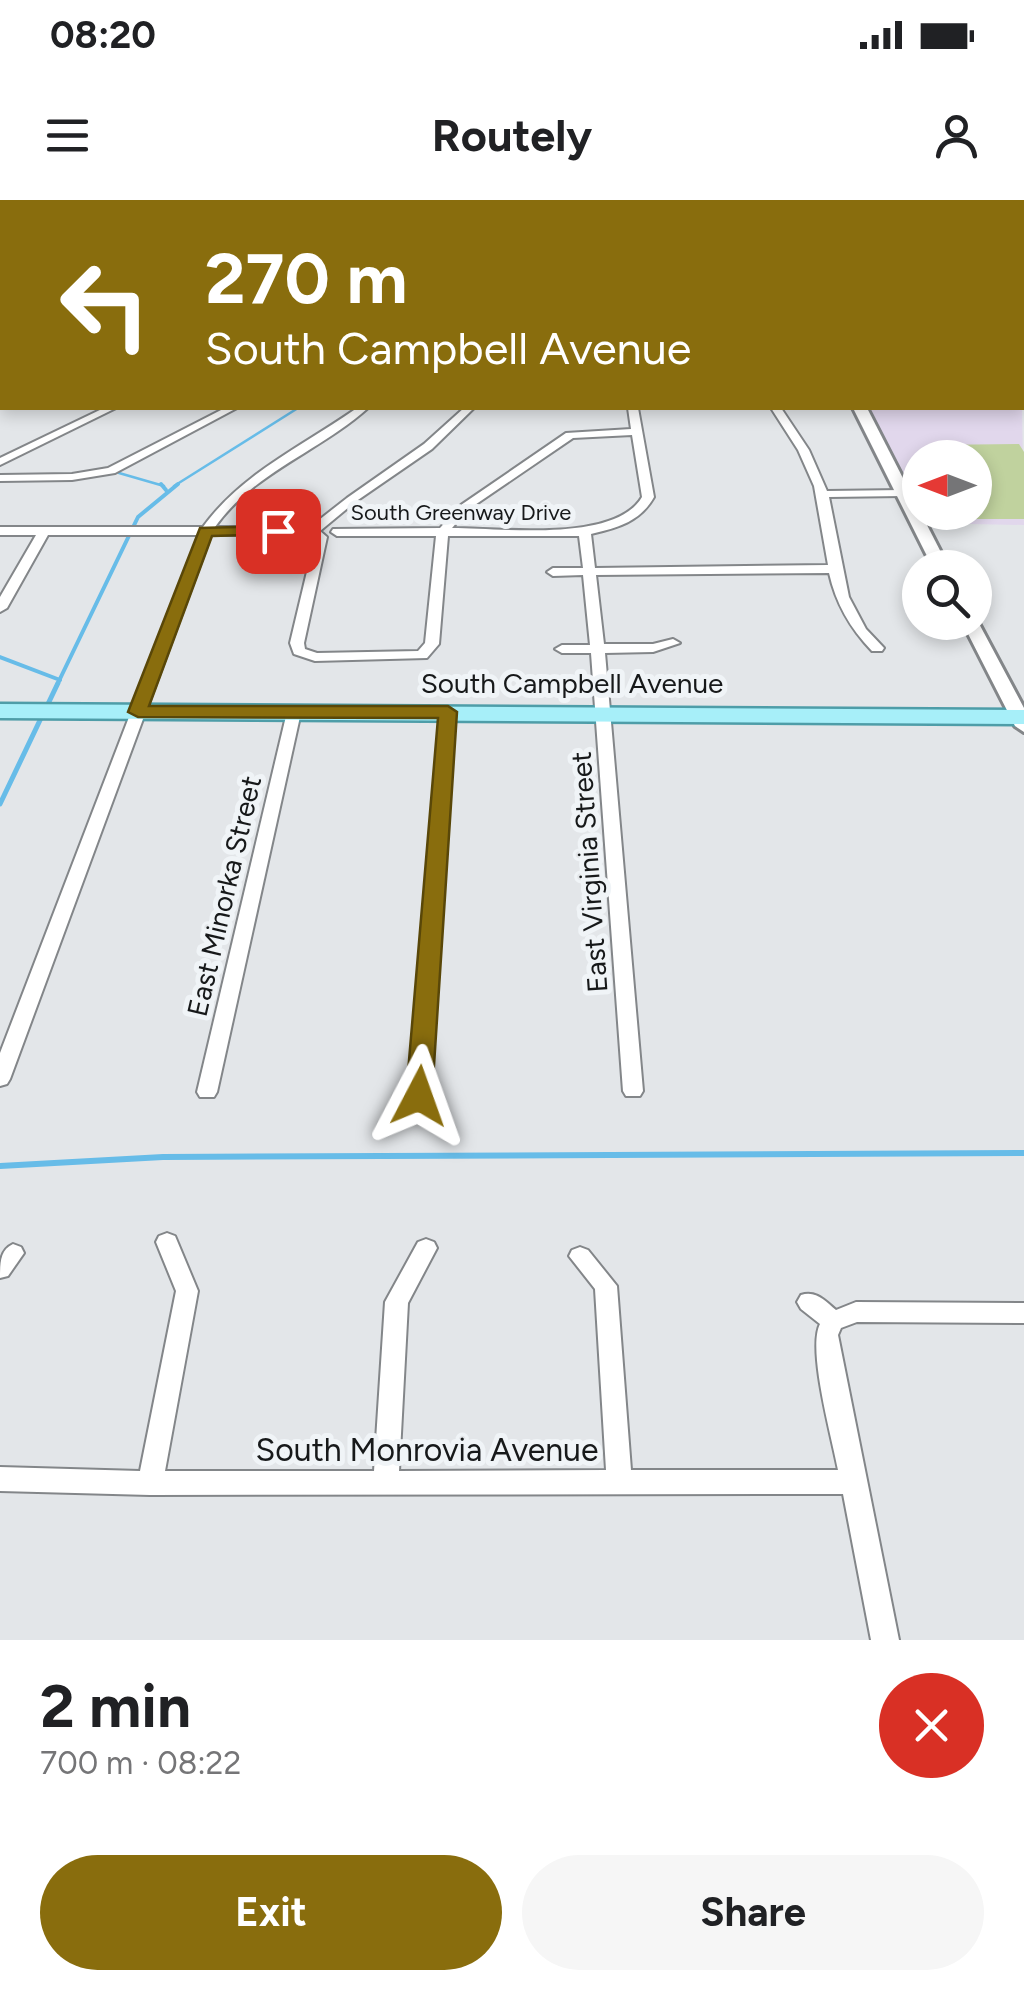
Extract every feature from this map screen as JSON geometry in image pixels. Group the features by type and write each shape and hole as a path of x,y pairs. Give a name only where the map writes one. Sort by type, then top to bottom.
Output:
{"main road":[{"name":"South Campbell Avenue","path":"0,711 604,712 1022,720"}],"street":[{"path":"0,462 107,410"},
{"path":"0,478 102,473 132,462 228,410"},
{"path":"0,1079 206,531 217,512 241,488 360,410"},
{"path":"467,410 422,452 349,501 324,532 297,643 299,651 314,658 422,656 432,644 442,533 466,507 572,433 637,432"},
{"path":"585,532 617,524 644,506 648,497 633,410"},
{"path":"777,410 800,445 822,494 832,569 855,629 877,648"},
{"path":"822,494 902,493 861,410"},
{"path":"510,477 534,482"},
{"name":"South Greenway Drive","path":"0,531 585,532"},
{"path":"0,608 43,532"},
{"name":"East Virginia Street","path":"585,532 604,712 633,1091"},
{"path":"553,572 832,569"},
{"path":"980,640 1022,720"},
{"path":"562,650 653,648 673,643"},
{"name":"East Minorka Street","path":"207,1092 294,712"},
{"path":"419,1096 448,712"},
{"path":"150,1482 188,1291 167,1242"},
{"path":"386,1482 396,1302 426,1248"},
{"path":"580,1256 606,1286 619,1482"},
{"path":"809,1302 832,1321"},
{"path":"832,1321 856,1312 1024,1313"},
{"path":"832,1321 826,1345 885,1640"},
{"name":"South Monrovia Avenue","path":"0,1479 854,1482"}],"shaded area":[{"path":"865,410 1022,410 1024,525 992,524 992,440 902,440 902,482"}],"green space":[{"path":"992,444 1019,444 1024,452 1024,519 992,519"}],"waterway":[{"path":"174,486 295,410"},
{"path":"119,473 162,485"},
{"path":"60,680 138,517 178,484"},
{"path":"162,485 166,490"},
{"path":"0,657 60,680"},
{"path":"57,685 60,680"},
{"path":"47,706 58,683"},
{"path":"0,804 42,716"},
{"path":"0,1166 163,1157 1024,1153"}],"route":[{"path":"278,531 206,531 138,712 448,712 419,1096"}]}
